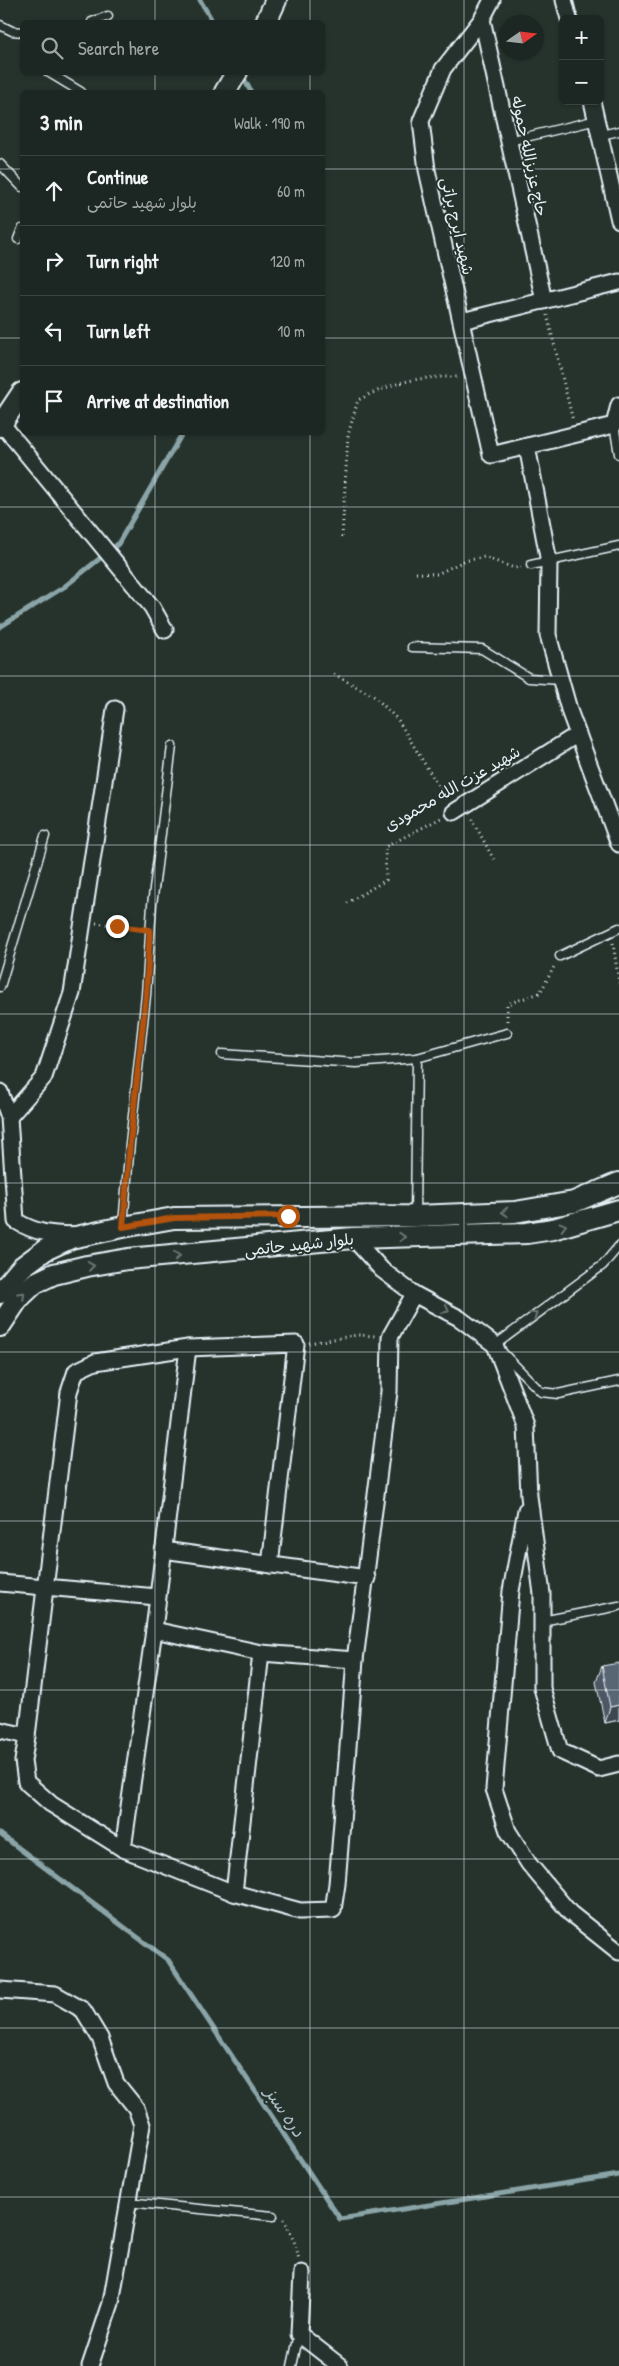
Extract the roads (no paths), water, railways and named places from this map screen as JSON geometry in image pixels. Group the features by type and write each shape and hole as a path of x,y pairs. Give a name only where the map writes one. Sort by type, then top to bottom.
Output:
{"main road":[{"path":"267,20 276,0"},
{"path":"227,90 235,75"},
{"path":"1,425 20,396"},
{"name":"بلوار شهید حاتمی","path":"1,1286 45,1250 83,1235 174,1218 415,1216 515,1212 574,1202 619,1182"},
{"name":"بلوار شهید حاتمی","path":"0,1326 18,1299 35,1283 54,1274 128,1260 353,1238 527,1233 553,1229 619,1210"},
{"path":"353,1238 355,1215"}],"street":[{"name":"شهید ایرج براتی","path":"492,0 482,19 442,69 421,121 427,170 491,455 527,446"},
{"path":"564,0 568,15"},
{"name":"حاج عزیزالله حموله","path":"482,19 544,301"},
{"path":"593,105 619,220"},
{"path":"462,320 619,282"},
{"path":"619,405 614,425 527,446 549,562 548,635 578,734 619,844"},
{"path":"1,425 96,538 152,608 165,630"},
{"path":"9,1117 44,1077 72,992 115,709"},
{"name":"شهید عزت الله محمودی","path":"460,808 578,734"},
{"path":"0,1092 9,1117 16,1221 30,1230 38,1232 83,1235"},
{"path":"353,1238 382,1270 414,1294 459,1318 495,1345 526,1426 529,1496 542,1594 542,1688 560,1751 599,1769 619,1764"},
{"path":"270,1565 296,1344 188,1348 95,1362 76,1371 69,1392 26,1736 23,1761 26,1782 51,1804 123,1849 234,1893 300,1911 333,1910 337,1884 355,1660 389,1392 390,1336 414,1294"},
{"path":"123,1849 154,1630 188,1348"},
{"path":"529,1496 511,1591 494,1789 508,1831 529,1864 570,1913 619,1952"},
{"path":"163,1550 366,1578"},
{"path":"0,1583 45,1585 157,1597"},
{"path":"154,1630 261,1653 355,1660"},
{"path":"234,1893 261,1653"},
{"path":"0,1730 26,1736"},
{"path":"0,1990 55,1994 84,2010 100,2038 116,2083 136,2108 142,2125 111,2303 90,2366"},
{"path":"302,2273 299,2334 340,2366"}],"lane":[{"path":"97,20 108,16"},
{"path":"0,25 12,31 20,32"},
{"path":"53,75 78,90"},
{"path":"509,141 599,128 619,131"},
{"path":"0,164 20,185"},
{"path":"18,239 20,234"},
{"path":"614,425 619,454"},
{"path":"531,565 619,546"},
{"path":"412,647 482,649 529,678 561,680"},
{"path":"123,1227 146,995 150,930 172,746"},
{"path":"0,987 45,836"},
{"path":"560,956 615,929"},
{"path":"222,1054 356,1063 417,1058 507,1034"},
{"path":"415,1216 417,1058"},
{"path":"619,1246 603,1265 495,1345 541,1392 558,1394 619,1381"},
{"path":"542,1621 619,1606"},
{"path":"128,2202 272,2216"},
{"path":"292,2366 299,2334"}],"waterway":[{"path":"200,0 212,20"},
{"path":"242,75 250,90"},
{"path":"0,627 64,587 118,544 181,435"},
{"name":"دره سبز","path":"0,1834 168,1960 340,2219 619,2175"}]}
